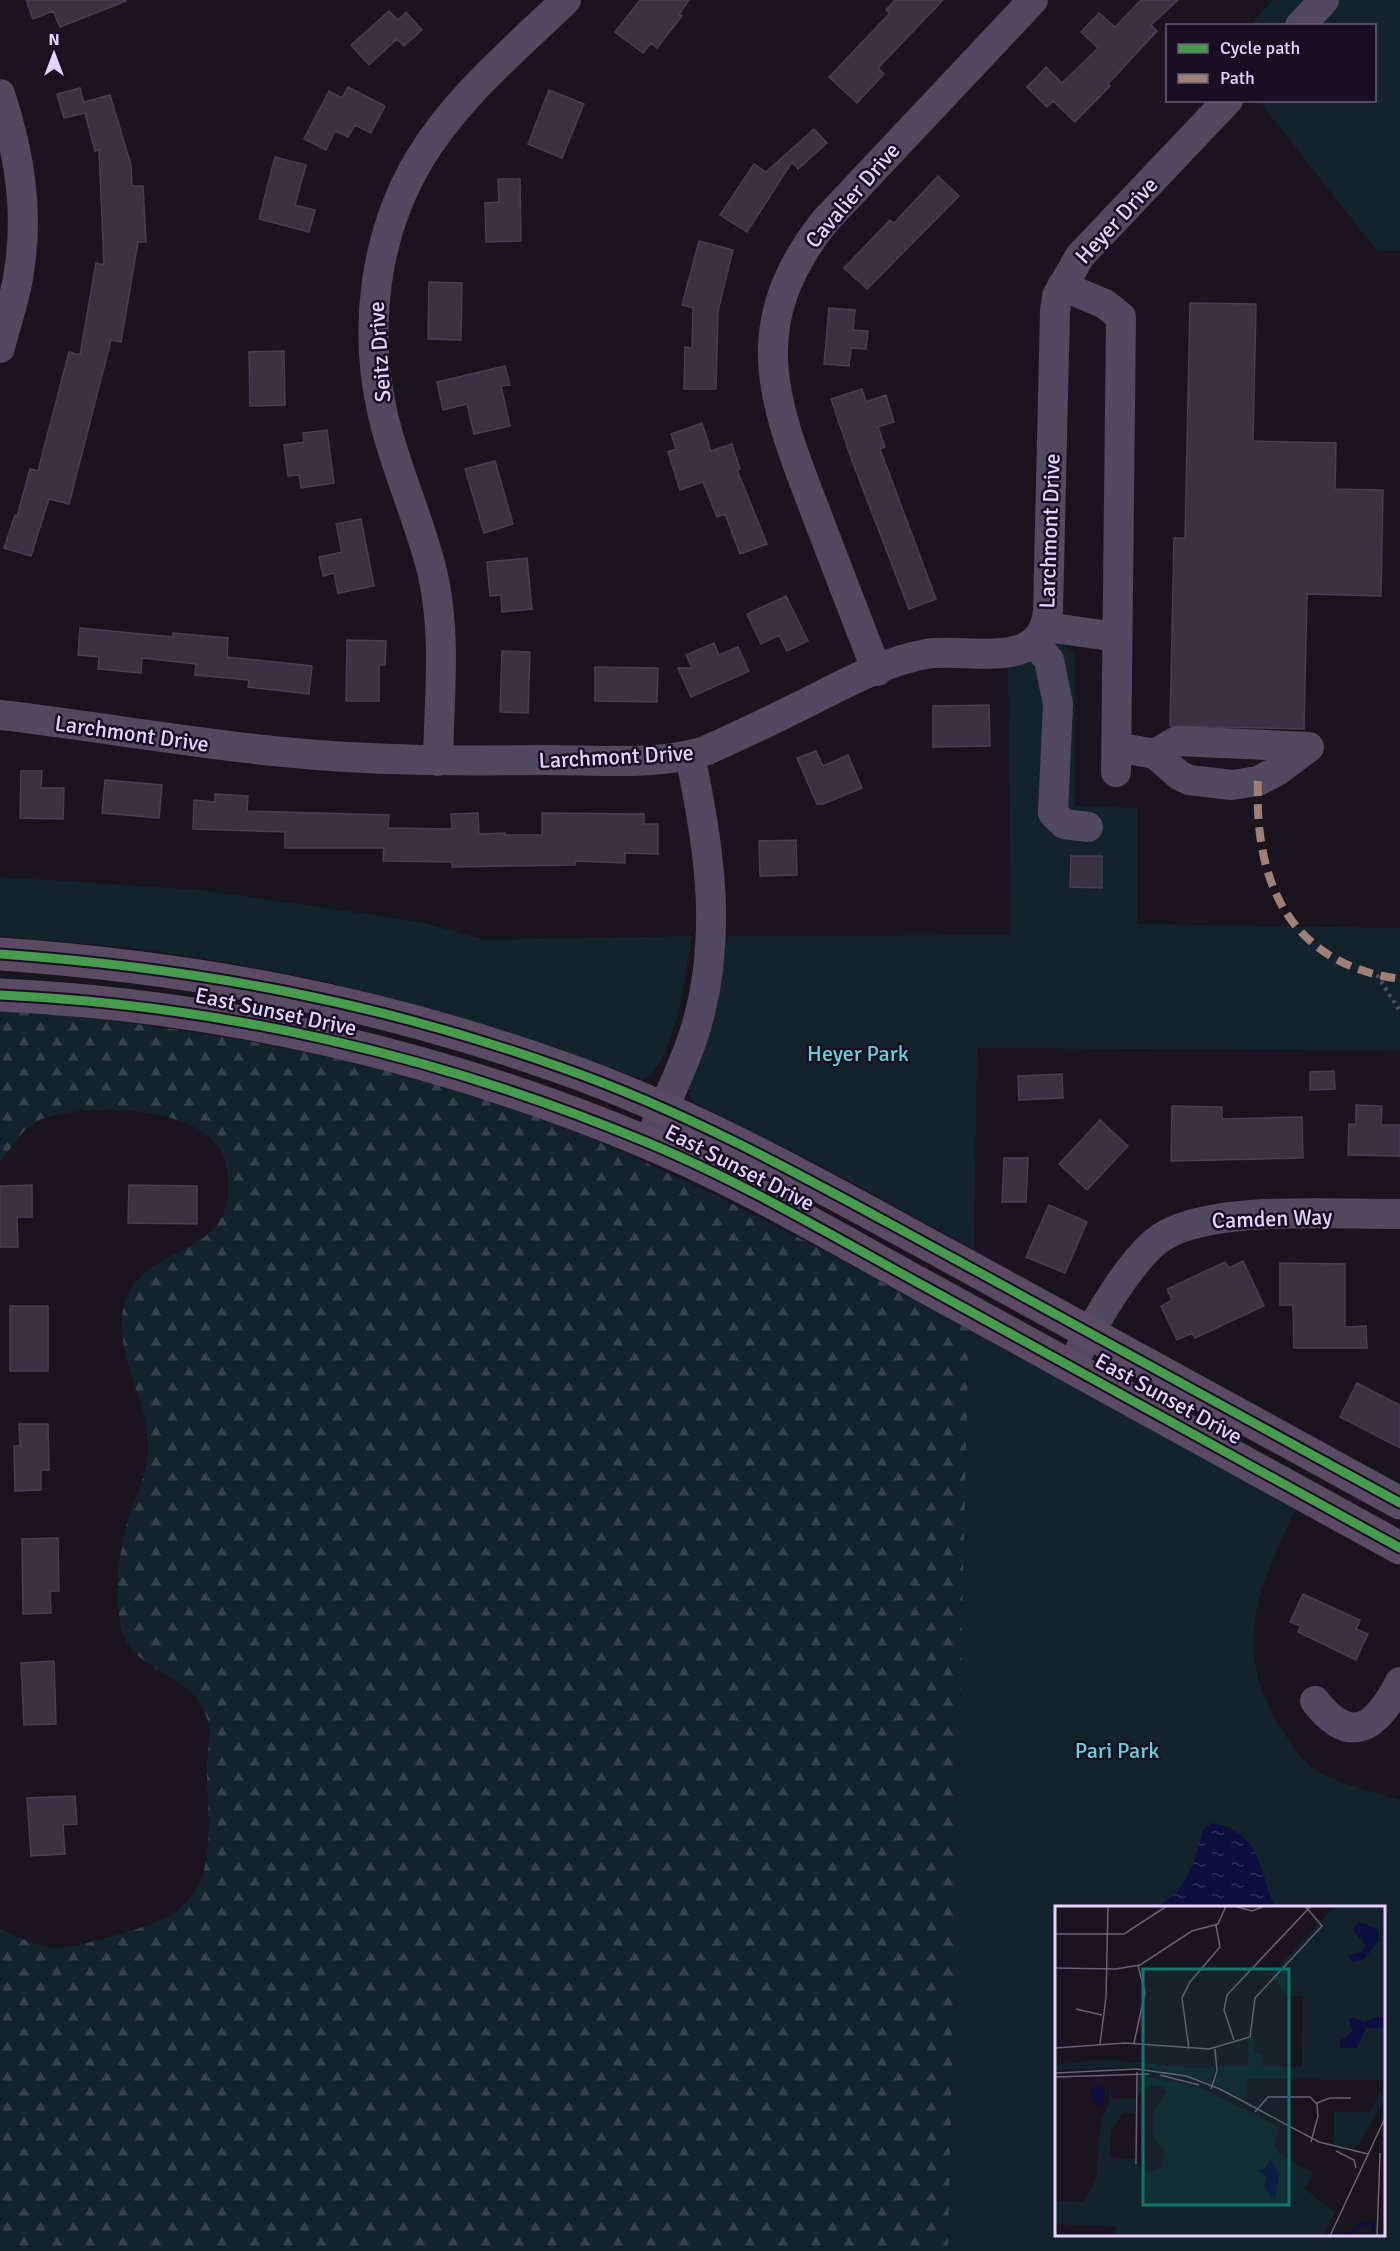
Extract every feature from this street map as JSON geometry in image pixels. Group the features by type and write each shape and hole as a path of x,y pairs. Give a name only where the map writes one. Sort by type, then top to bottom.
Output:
{"main road":[{"name":"East Sunset Drive","path":"0,954 98,962 237,980 336,1000 481,1040 564,1068 663,1109 816,1183 1400,1503"},
{"name":"East Sunset Drive","path":"0,995 86,999 196,1014 305,1034 529,1097 648,1143 774,1204 1400,1548"}],"street":[{"name":"Seitz Drive","path":"438,761 440,621 432,571 383,416 374,338 377,273 391,224 419,160 464,100 566,0"},
{"name":"Cavalier Drive","path":"876,671 786,434 777,403 772,361 781,299 804,248 825,221 1033,0"},
{"path":"1302,24 1324,0"},
{"path":"0,94 11,129 21,180 24,229 19,273 0,348"},
{"name":"Heyer Drive","path":"1052,434 1055,311 1062,286 1080,256 1226,102"},
{"path":"1062,286 1105,304 1121,317 1116,760 1155,754"},
{"name":"Larchmont Drive","path":"0,716 285,753 438,761 630,760 690,756 705,752 876,671 929,654 1025,650 1041,635 1052,434"},
{"path":"1088,827 1064,824 1053,813 1058,704 1041,635 1117,637"},
{"path":"648,1143 693,1036 708,970 712,934 711,878 707,842 690,756"},
{"name":"Camden Way","path":"1071,1366 1089,1333 1138,1259 1157,1241 1177,1228 1198,1221 1229,1216 1400,1214"},
{"path":"1315,1701 1326,1715 1338,1723 1350,1727 1369,1726 1378,1718 1400,1682"}],"path":[{"path":"1377,975 1400,1011"}],"green space":[{"path":"1273,0 1400,0 1400,251 1377,251 1260,102 1376,102 1376,24 1251,24"},
{"name":"Heyer Park","path":"1057,640 1075,654 1075,806 1137,808 1137,924 1400,928 1400,1051 977,1048 974,1250 826,1168 702,1107 692,1099 689,1088 716,1013 728,936 1011,935 1008,668 1036,659"},
{"path":"0,877 202,890 421,922 485,940 691,936 682,993 670,1039 662,1059 652,1073 641,1079 496,1028 323,981 220,961 132,948 0,936"},
{"path":"0,1009 138,1024 275,1046 342,1060 475,1096 541,1119 651,1165 812,1244 969,1330 948,2251 0,2251 0,1929 31,1942 55,1948 121,1934 175,1913 190,1898 203,1874 209,1828 207,1765 209,1726 203,1708 193,1694 138,1656 128,1643 121,1627 119,1614 118,1584 121,1552 127,1523 145,1471 148,1455 144,1416 126,1356 122,1325 126,1298 138,1279 210,1232 223,1216 228,1182 227,1167 222,1153 210,1137 190,1125 166,1117 138,1112 83,1111 59,1114 40,1120 22,1133 0,1163"},
{"name":"Pari Park","path":"969,1330 1296,1509 1271,1564 1255,1617 1253,1643 1256,1670 1265,1698 1280,1727 1315,1770 1341,1782 1400,1800 1400,2251 948,2251"}],"water":[{"path":"1213,1823 1242,1835 1257,1856 1275,1906 1158,1906 1175,1893 1188,1874 1197,1853 1203,1829"}],"building":[{"path":"26,0 126,1 60,27 53,11 33,19"},
{"path":"640,0 689,0 679,14 682,16 657,48 651,43 643,53 615,32"},
{"path":"895,0 943,0 878,68 884,74 857,103 829,77 890,13 886,10"},
{"path":"1141,0 1178,0 1151,25 1157,31 1108,84 1110,86 1075,122 1053,101 1047,107 1027,87 1046,67 1062,83 1098,48 1081,32 1099,13 1115,27"},
{"path":"389,11 398,20 406,12 422,30 404,46 397,39 369,65 351,45"},
{"path":"348,87 385,106 371,133 355,125 348,137 335,131 326,150 304,139 329,91 342,98"},
{"path":"80,88 84,102 110,95 131,165 132,186 143,186 146,242 138,242 121,342 111,340 69,504 49,499 31,556 4,548 15,515 17,516 30,469 38,471 69,352 80,355 96,263 104,265 99,150 95,151 85,113 64,118 57,94"},
{"path":"549,90 584,104 562,158 528,144"},
{"path":"814,129 827,143 798,169 792,162 747,232 720,215 754,164 766,172"},
{"path":"275,157 306,165 295,205 315,210 309,232 259,219"},
{"path":"938,176 959,196 867,289 844,268 890,220 894,223"},
{"path":"498,179 520,179 521,241 486,242 485,203 499,202"},
{"path":"699,241 733,250 718,311 716,389 684,389 685,347 692,348 693,308 682,305"},
{"path":"429,282 462,283 461,340 428,339"},
{"path":"1190,303 1256,304 1253,441 1336,443 1335,489 1383,490 1381,596 1307,594 1304,729 1170,726 1174,538 1185,538"},
{"path":"829,308 855,310 853,330 868,331 866,349 851,348 849,366 824,364"},
{"path":"284,351 285,405 250,406 249,352"},
{"path":"505,366 510,385 501,386 510,426 474,434 467,404 443,410 437,382"},
{"path":"862,389 866,402 886,395 894,422 878,427 885,447 880,449 936,599 909,609 831,399"},
{"path":"702,423 711,451 732,444 740,469 737,470 767,544 740,554 725,514 717,517 703,482 680,490 668,452 676,449 671,434"},
{"path":"327,430 334,483 301,488 299,475 288,476 284,445 304,442 303,433"},
{"path":"495,461 513,524 484,533 465,469"},
{"path":"361,519 374,586 338,593 334,573 323,576 319,557 342,552 336,524"},
{"path":"527,558 532,609 502,612 501,595 490,596 487,562"},
{"path":"786,596 808,641 787,651 779,635 761,644 747,614"},
{"path":"80,628 173,637 173,633 228,638 227,657 312,666 309,694 248,687 249,680 195,675 196,664 142,658 141,673 98,669 99,657 78,655"},
{"path":"347,640 386,641 385,665 379,665 379,701 346,701"},
{"path":"714,643 719,655 738,647 749,671 691,697 678,668 692,668 686,655"},
{"path":"502,651 530,652 528,713 500,712"},
{"path":"595,667 658,668 657,702 595,701"},
{"path":"989,705 990,746 933,747 933,706"},
{"path":"816,751 823,766 848,755 862,788 823,804 817,804 797,758"},
{"path":"21,771 42,771 41,788 64,788 63,819 20,818"},
{"path":"105,780 162,785 159,818 102,813"},
{"path":"215,794 248,796 247,811 389,815 388,828 452,829 451,814 478,813 479,834 542,835 542,813 644,814 644,824 658,824 658,854 625,853 625,863 575,861 575,865 452,867 452,862 383,861 384,848 285,848 285,832 193,829 194,800 215,802"},
{"path":"796,840 797,875 760,876 759,841"},
{"path":"1071,856 1102,856 1102,888 1070,887"},
{"path":"1334,1071 1335,1089 1310,1090 1310,1072"},
{"path":"1062,1074 1063,1098 1019,1100 1018,1076"},
{"path":"1356,1105 1382,1106 1381,1125 1400,1125 1400,1156 1348,1155 1349,1124 1356,1124"},
{"path":"1172,1106 1222,1107 1222,1119 1302,1117 1303,1158 1171,1161"},
{"path":"1100,1120 1128,1146 1087,1190 1059,1164"},
{"path":"1004,1158 1028,1158 1026,1202 1002,1202"},
{"path":"32,1185 32,1217 17,1217 18,1247 0,1247 0,1186"},
{"path":"129,1185 197,1186 197,1224 128,1223"},
{"path":"1049,1205 1087,1222 1065,1273 1026,1257"},
{"path":"1243,1261 1264,1306 1195,1338 1192,1333 1177,1340 1161,1306 1172,1300 1167,1289 1225,1262 1229,1268"},
{"path":"1280,1263 1345,1264 1345,1327 1366,1326 1367,1348 1294,1348 1293,1305 1280,1305"},
{"path":"10,1306 48,1306 48,1371 10,1371"},
{"path":"1357,1383 1400,1405 1400,1448 1340,1417"},
{"path":"19,1424 48,1424 49,1470 41,1470 41,1490 15,1491 14,1446 20,1446"},
{"path":"58,1538 59,1591 50,1591 51,1613 23,1614 22,1539"},
{"path":"1303,1594 1360,1620 1356,1629 1368,1634 1356,1660 1298,1632 1301,1626 1290,1622"},
{"path":"54,1661 56,1724 24,1725 21,1663"},
{"path":"75,1796 77,1824 63,1825 65,1854 31,1856 27,1798"}],"marked path":[{"path":"1258,781 1258,818 1263,853 1272,885 1286,913 1306,937 1331,956 1362,970 1400,979"}],"cycle path":[{"path":"0,954 144,968 284,991 422,1023 491,1044 611,1086 710,1130 808,1179 1400,1503"},
{"path":"0,995 165,1010 247,1023 410,1060 568,1111 682,1158 787,1210 1400,1548"}]}
